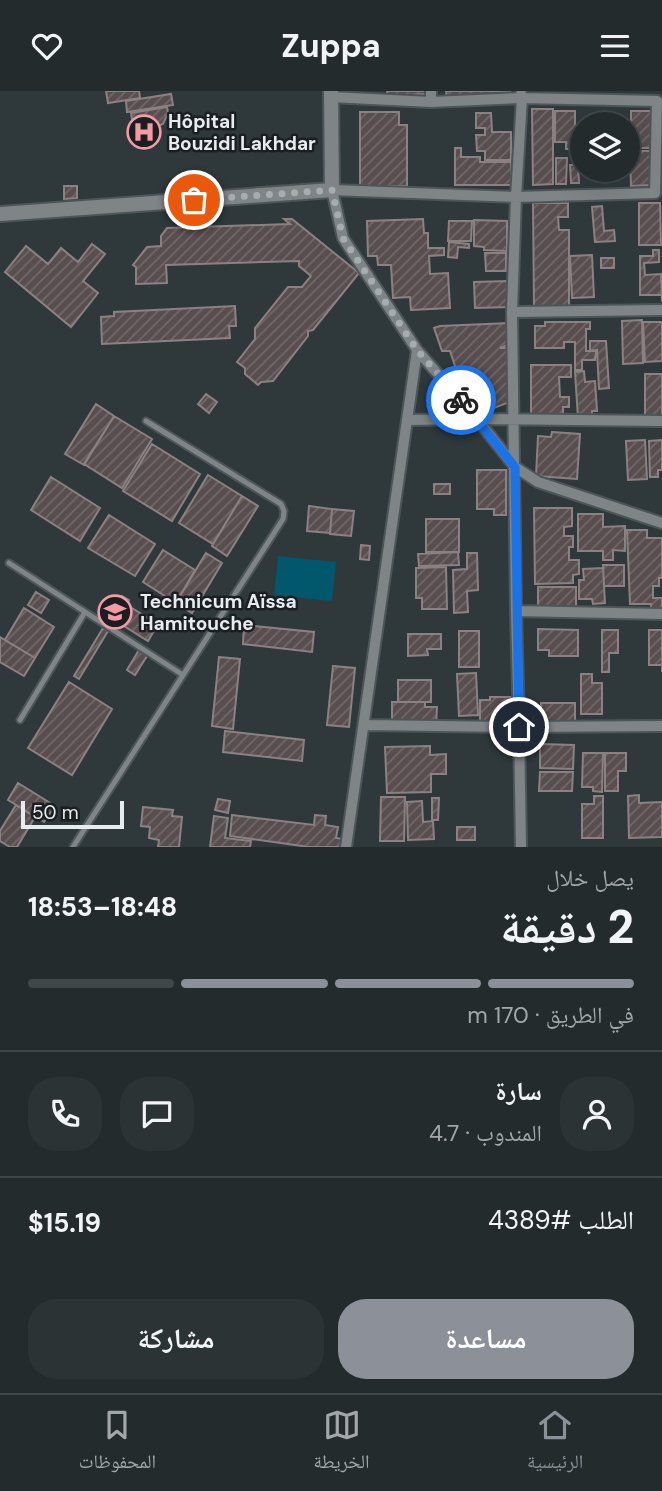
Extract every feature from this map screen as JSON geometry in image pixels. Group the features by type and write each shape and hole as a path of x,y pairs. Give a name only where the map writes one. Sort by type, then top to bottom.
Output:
{"street":[{"path":"0,213 332,190 516,197 659,193 658,98 331,94 332,190 343,238 417,350 515,467 538,482 662,523"},
{"path":"521,847 512,312 522,95"},
{"path":"512,312 662,310"},
{"path":"346,847 417,350"},
{"path":"407,420 662,421"},
{"path":"516,611 662,614"},
{"path":"364,725 662,726"}],"lane":[{"path":"74,847 283,519 281,504 146,421"},
{"path":"9,563 183,675"},
{"path":"20,720 85,612"}],"shaded area":[{"path":"278,556 336,562 332,601 274,595"}],"building":[{"path":"106,91 139,91 140,98 108,103"},
{"path":"387,91 426,91 426,94 388,96"},
{"path":"446,91 510,91 511,95 447,98"},
{"path":"171,94 173,105 127,112 126,101"},
{"path":"167,107 168,113 163,124 151,128 139,127 132,119 131,113"},
{"path":"532,109 553,109 553,184 533,185"},
{"path":"555,111 575,111 570,112 570,149 566,149 566,142 555,142"},
{"path":"652,111 652,148 640,148 640,112 631,112"},
{"path":"360,112 399,112 399,125 407,125 407,186 360,186"},
{"path":"476,113 491,113 492,132 511,132 511,160 485,160 485,151 477,151 476,135 485,135 485,128 476,128"},
{"path":"455,148 461,148 461,157 480,157 480,162 511,162 512,185 455,185"},
{"path":"640,151 650,151 652,185 631,186 631,182 640,182"},
{"path":"556,158 567,158 566,184 556,184"},
{"path":"64,186 77,186 77,198 64,199"},
{"path":"533,203 568,203 568,217 558,217 559,230 569,230 569,306 534,307"},
{"path":"639,203 660,203 661,245 639,245"},
{"path":"602,206 604,231 614,230 615,241 595,242 592,207"},
{"path":"284,219 292,219 359,273 313,330 308,331 308,336 273,381 261,382 258,385 245,374 245,368 237,362 255,339 255,328 288,287 302,287 311,276 299,266 299,261 166,265 167,283 136,284 136,267 133,265 147,247 161,246 161,236 167,228 290,224"},
{"path":"423,219 424,233 428,233 428,248 444,248 444,255 429,256 430,274 448,273 450,308 411,310 410,297 393,298 391,265 378,265 377,256 368,256 367,221"},
{"path":"474,220 507,221 507,251 484,250 484,247 474,246"},
{"path":"449,221 472,221 471,241 448,241"},
{"path":"449,242 469,244 469,248 458,247 457,258 448,257"},
{"path":"92,244 105,254 83,281 98,293 71,327 5,272 26,246 48,264 61,248 78,262"},
{"path":"653,250 659,250 659,262 644,263 645,275 661,274 662,295 640,295 640,256 653,256"},
{"path":"485,253 506,253 506,271 486,271"},
{"path":"592,255 594,297 572,298 570,256"},
{"path":"601,258 614,258 614,268 601,268"},
{"path":"508,281 509,307 475,308 474,282"},
{"path":"235,306 236,326 229,326 230,338 102,344 101,317 114,316 114,312"},
{"path":"642,320 643,363 623,364 622,321"},
{"path":"545,322 590,322 590,329 586,329 586,351 596,351 595,360 582,360 582,370 575,370 575,342 564,342 564,348 535,348 535,326 545,326"},
{"path":"643,322 662,322 662,361 645,362"},
{"path":"510,323 513,343 500,348 514,348 512,401 489,410 477,380 468,380 468,368 456,369 450,351 442,351 434,328"},
{"path":"590,341 606,341 609,388 599,389 597,350 590,351"},
{"path":"531,365 571,365 571,377 559,377 560,397 569,397 569,407 563,407 563,414 531,414"},
{"path":"584,371 585,382 595,381 597,411 592,411 592,417 578,418 575,372"},
{"path":"645,374 662,374 662,416 645,416"},
{"path":"206,394 217,402 209,413 198,404"},
{"path":"96,404 114,416 84,465 65,454"},
{"path":"114,416 152,439 122,488 84,464"},
{"path":"552,432 580,434 577,479 536,476 538,436 551,437"},
{"path":"645,440 647,479 628,480 626,441"},
{"path":"662,440 662,470 658,470 658,477 650,477 649,441"},
{"path":"152,444 200,474 172,521 123,491"},
{"path":"477,470 506,470 506,515 494,515 494,509 477,509"},
{"path":"208,475 242,496 213,544 179,523"},
{"path":"51,477 100,508 80,541 31,510"},
{"path":"434,484 450,484 450,494 434,494"},
{"path":"242,496 258,506 227,556 212,546"},
{"path":"309,506 332,509 330,533 307,531"},
{"path":"534,508 572,508 572,526 564,527 564,536 573,536 573,547 569,547 569,560 579,560 579,574 573,575 573,583 535,584"},
{"path":"332,509 354,511 351,536 330,534"},
{"path":"578,514 603,514 603,527 625,526 625,551 613,550 613,560 603,560 603,551 578,551"},
{"path":"109,515 155,544 135,576 88,548"},
{"path":"426,519 459,519 459,552 426,552"},
{"path":"627,530 647,530 647,538 662,538 662,578 659,578 659,586 653,586 653,598 662,598 662,612 651,612 651,604 630,604"},
{"path":"361,545 370,546 369,560 360,559"},
{"path":"163,550 195,570 176,603 143,582"},
{"path":"458,552 459,565 419,566 418,554"},
{"path":"206,553 222,563 192,613 176,603"},
{"path":"467,553 477,553 478,590 467,591 468,612 454,613 453,570 467,569"},
{"path":"603,565 624,565 624,586 604,586"},
{"path":"446,567 447,609 422,609 422,598 416,598 416,568"},
{"path":"603,568 605,603 593,604 592,599 579,599 579,580 584,580 583,569"},
{"path":"538,587 576,587 576,612 538,612"},
{"path":"36,592 49,600 41,613 28,605"},
{"path":"122,596 129,600 114,625 107,621"},
{"path":"127,605 158,624 148,641 116,621"},
{"path":"24,608 54,627 35,658 5,640"},
{"path":"244,625 314,632 312,652 243,644"},
{"path":"103,628 108,631 79,679 74,676"},
{"path":"538,629 578,630 578,656 549,656 549,650 538,650"},
{"path":"602,630 618,630 618,653 609,653 609,672 602,672"},
{"path":"649,630 662,630 662,665 649,665"},
{"path":"459,631 479,631 479,667 459,667"},
{"path":"408,634 441,634 441,649 427,649 428,655 408,656"},
{"path":"0,637 35,658 24,676 0,662"},
{"path":"139,650 147,656 135,675 127,670"},
{"path":"219,657 240,659 233,729 212,726"},
{"path":"333,666 355,668 349,727 327,725"},
{"path":"476,673 478,715 459,716 457,674"},
{"path":"581,674 592,674 592,683 602,683 602,714 581,714"},
{"path":"398,680 431,680 431,702 398,702"},
{"path":"69,682 112,709 72,775 28,748"},
{"path":"490,697 519,697 519,722 480,722 480,700 490,700"},
{"path":"392,702 425,702 425,707 437,707 436,726 392,725"},
{"path":"541,703 575,703 575,726 557,725 558,721 541,721"},
{"path":"225,731 304,740 302,761 223,752"},
{"path":"540,744 574,745 573,769 540,768"},
{"path":"430,746 430,755 446,754 446,774 431,774 431,792 387,793 385,747"},
{"path":"583,753 603,753 602,792 593,791 593,787 582,787"},
{"path":"605,753 626,753 626,771 618,771 618,791 605,791"},
{"path":"540,772 573,772 572,791 539,791"},
{"path":"18,783 55,806 44,822 8,800"},
{"path":"639,795 639,803 662,802 662,837 629,838 628,796"},
{"path":"594,796 603,796 603,838 582,838 582,804 594,804"},
{"path":"381,797 405,797 404,841 380,841"},
{"path":"432,798 439,798 438,820 432,820"},
{"path":"218,799 230,801 228,813 215,810"},
{"path":"422,801 423,822 433,821 434,839 408,840 407,802"},
{"path":"16,805 35,817 17,847 10,847 0,841 0,831"},
{"path":"143,807 173,810 172,816 182,817 179,847 158,847 159,840 149,838 150,827 141,826"},
{"path":"232,815 314,825 315,815 326,816 325,825 338,827 336,838 343,839 342,847 309,847 230,836"},
{"path":"214,816 228,818 225,838 251,841 250,847 210,847"},
{"path":"457,827 475,827 475,840 457,840"}],"way so far":[{"path":"194,200 332,190 343,238 417,350 461,400"}],"place":[{"name":"Hôpital Bouzidi Lakhdar","path":"144,132"},
{"name":"Technicum Aïssa Hamitouche","path":"115,612"}],"route":[{"path":"461,400 515,467 519,727"}]}
